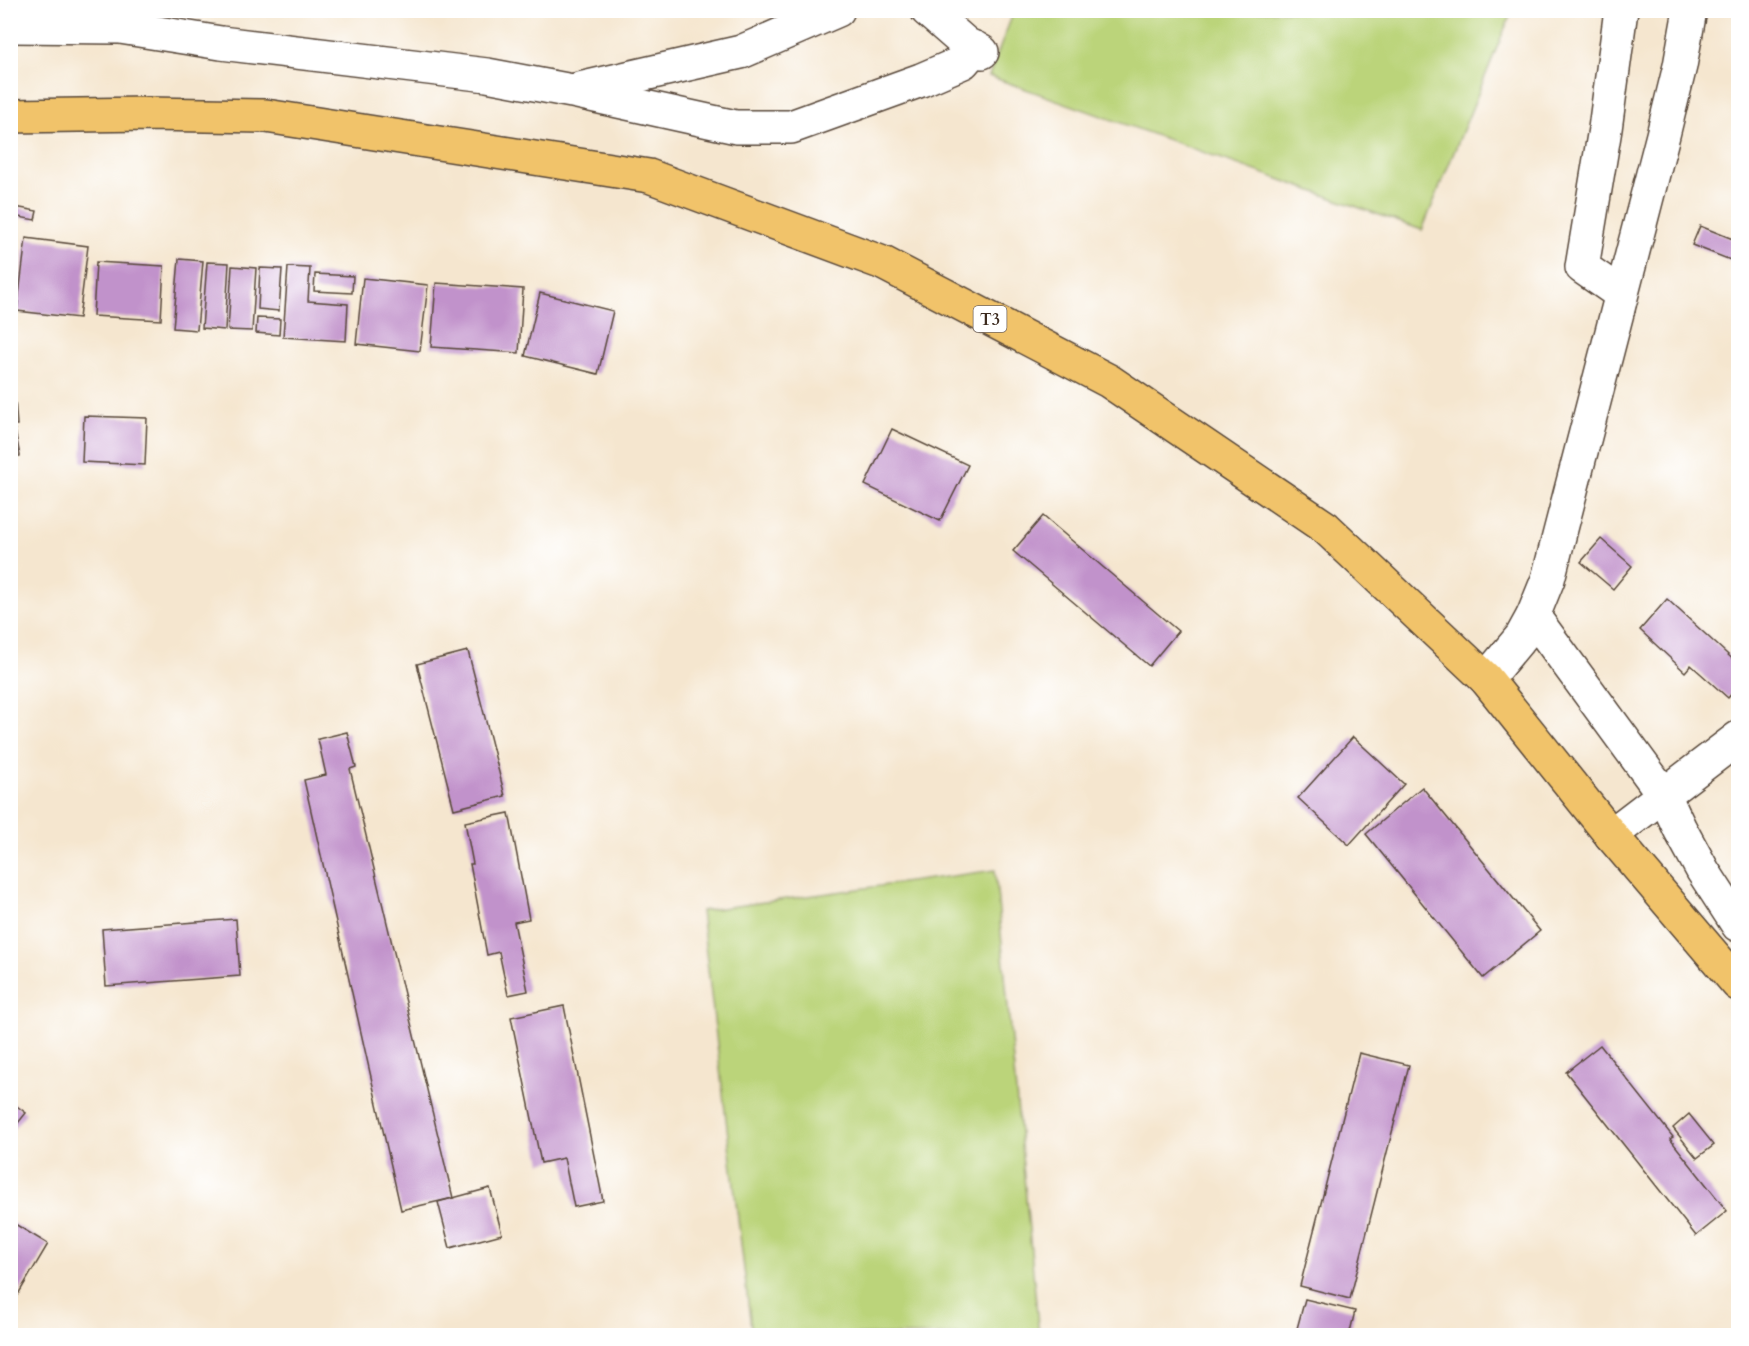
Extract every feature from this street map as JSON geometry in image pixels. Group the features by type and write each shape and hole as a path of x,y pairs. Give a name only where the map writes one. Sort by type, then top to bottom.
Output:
{"highway":[{"name":"T3","path":"10,116 148,114 266,116 649,176 883,263 1109,381 1326,528 1486,679 1611,835 1738,984"}],"street":[{"path":"572,91 741,52 838,10"},
{"path":"10,26 120,27 221,43 487,75 736,127 791,127 921,80 963,62 978,50 966,44 927,10"},
{"path":"1621,294 1582,267 1622,10"},
{"path":"1486,679 1522,636 1548,579 1663,135 1680,66 1690,10"},
{"path":"1533,616 1664,795 1703,871 1738,925"},
{"path":"1611,835 1738,738"}],"green space":[{"path":"1014,11 1512,11 1422,230 989,76"},
{"path":"995,870 1039,1335 752,1335 701,911"}],"building":[{"path":"15,207 37,211 35,220 13,216"},
{"path":"1700,226 1738,241 1738,263 1692,245"},
{"path":"26,238 88,246 79,318 17,311"},
{"path":"179,259 203,261 197,330 173,328"},
{"path":"96,262 164,266 161,320 93,316"},
{"path":"207,262 229,263 225,330 202,328"},
{"path":"232,266 256,268 252,331 228,330"},
{"path":"288,267 310,268 308,301 348,304 346,341 283,337"},
{"path":"260,268 282,269 279,311 258,309"},
{"path":"315,274 353,276 352,293 314,291"},
{"path":"363,278 428,285 420,351 356,344"},
{"path":"436,283 523,289 519,353 431,347"},
{"path":"540,293 613,311 598,374 525,356"},
{"path":"257,318 280,319 279,335 256,333"},
{"path":"15,399 17,425 10,425 10,400"},
{"path":"84,416 147,418 145,465 82,462"},
{"path":"892,429 968,465 940,521 865,485"},
{"path":"15,430 20,456 10,458 10,431"},
{"path":"1043,516 1178,631 1149,666 1013,551"},
{"path":"1601,539 1632,566 1613,589 1581,562"},
{"path":"1667,599 1738,664 1738,686 1728,698 1691,665 1685,672 1640,630"},
{"path":"468,651 505,796 454,809 417,664"},
{"path":"347,732 356,767 350,769 453,1198 401,1210 304,780 326,775 318,739"},
{"path":"1353,737 1404,784 1349,845 1298,798"},
{"path":"1422,787 1540,931 1483,978 1366,834"},
{"path":"509,813 529,919 514,922 528,991 508,995 499,952 487,955 470,864 473,864 465,822"},
{"path":"236,919 240,976 106,986 102,929"},
{"path":"564,1006 603,1201 574,1207 564,1158 541,1163 511,1017"},
{"path":"1600,1045 1673,1137 1670,1139 1727,1211 1696,1236 1566,1072"},
{"path":"1359,1053 1409,1065 1350,1299 1300,1286"},
{"path":"10,1101 26,1113 10,1133"},
{"path":"1689,1114 1714,1145 1697,1158 1673,1128"},
{"path":"490,1188 502,1234 450,1248 438,1202"},
{"path":"10,1221 48,1244 10,1308"},
{"path":"1305,1299 1355,1311 1349,1336 1295,1336"}]}
